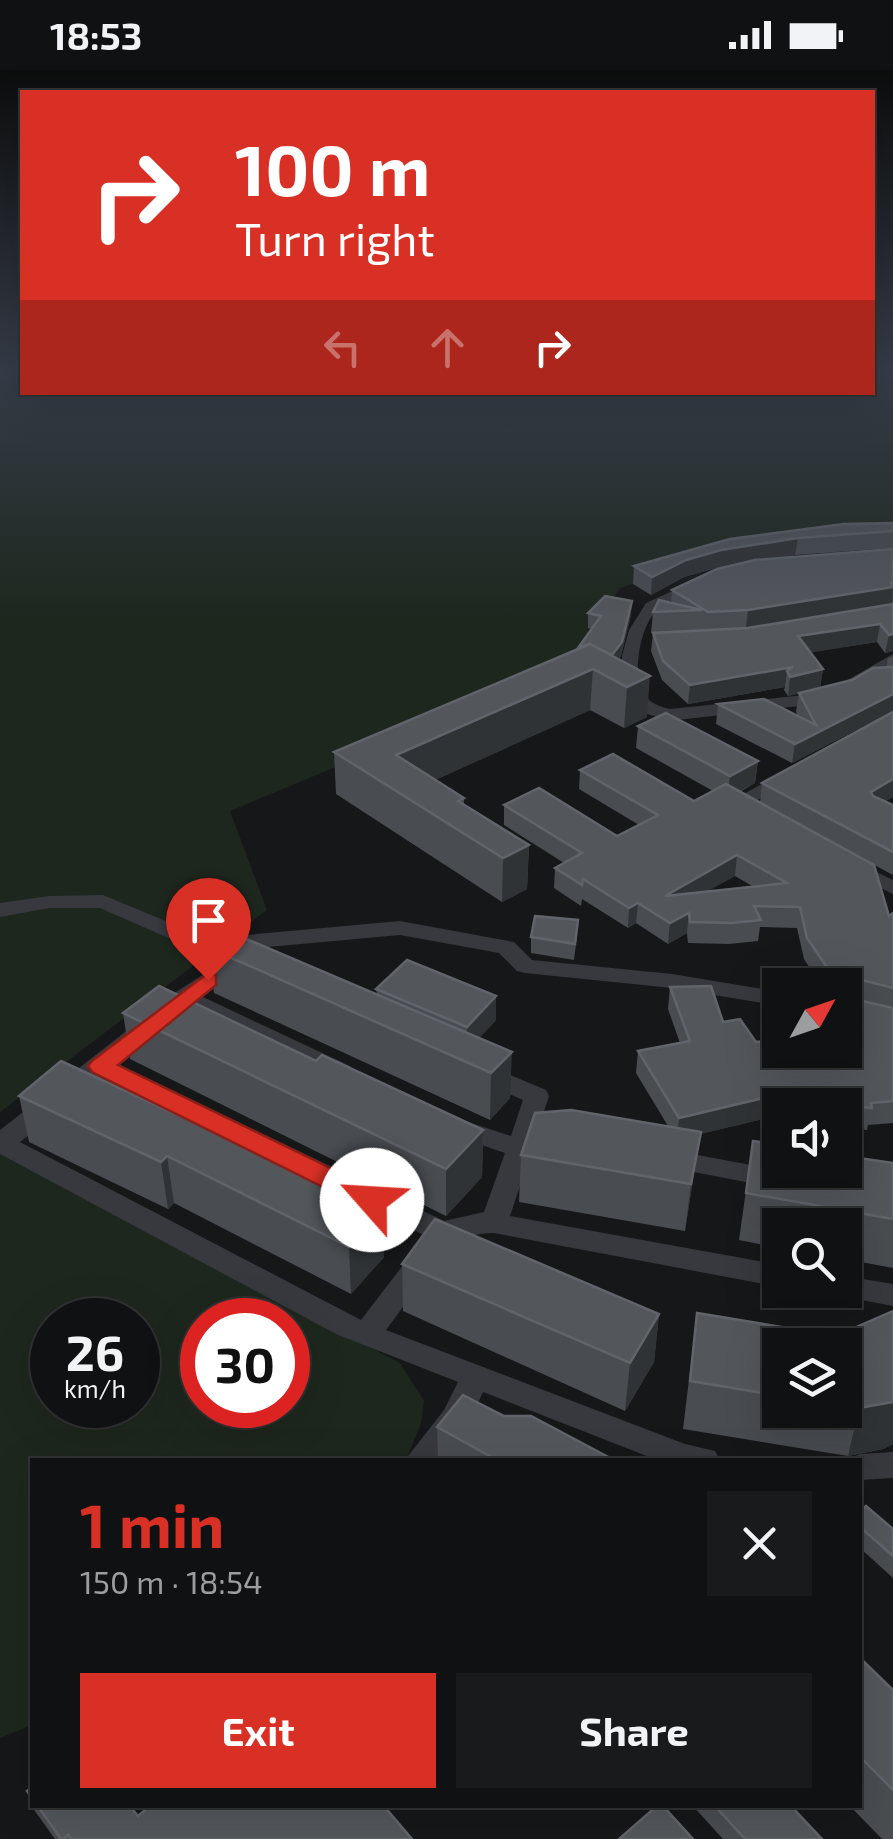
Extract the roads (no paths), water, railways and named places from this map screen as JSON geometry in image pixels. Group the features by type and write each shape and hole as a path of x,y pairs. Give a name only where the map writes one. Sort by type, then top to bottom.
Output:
{"street":[{"path":"718,579 649,608 638,624 643,643 631,683 637,701 670,715 817,699 843,690 893,659"},
{"path":"772,822 737,804 803,767"},
{"path":"824,850 893,888"},
{"path":"0,910 49,902 103,901 188,938 236,944 400,928 506,947 526,966 672,981 762,996"},
{"path":"268,979 232,963 1,1143 366,1334 687,1458"},
{"path":"184,997 357,1080"},
{"path":"465,1065 536,1096 494,1223"},
{"path":"101,1066 442,1232"},
{"path":"426,1112 478,1137 518,1148 556,1145"},
{"path":"634,1153 762,1177"},
{"path":"366,1334 442,1232 476,1222 762,1273"},
{"path":"862,1289 893,1294"},
{"path":"424,1458 456,1419 476,1376"},
{"path":"456,1419 486,1436"},
{"path":"862,1466 893,1466"}]}
